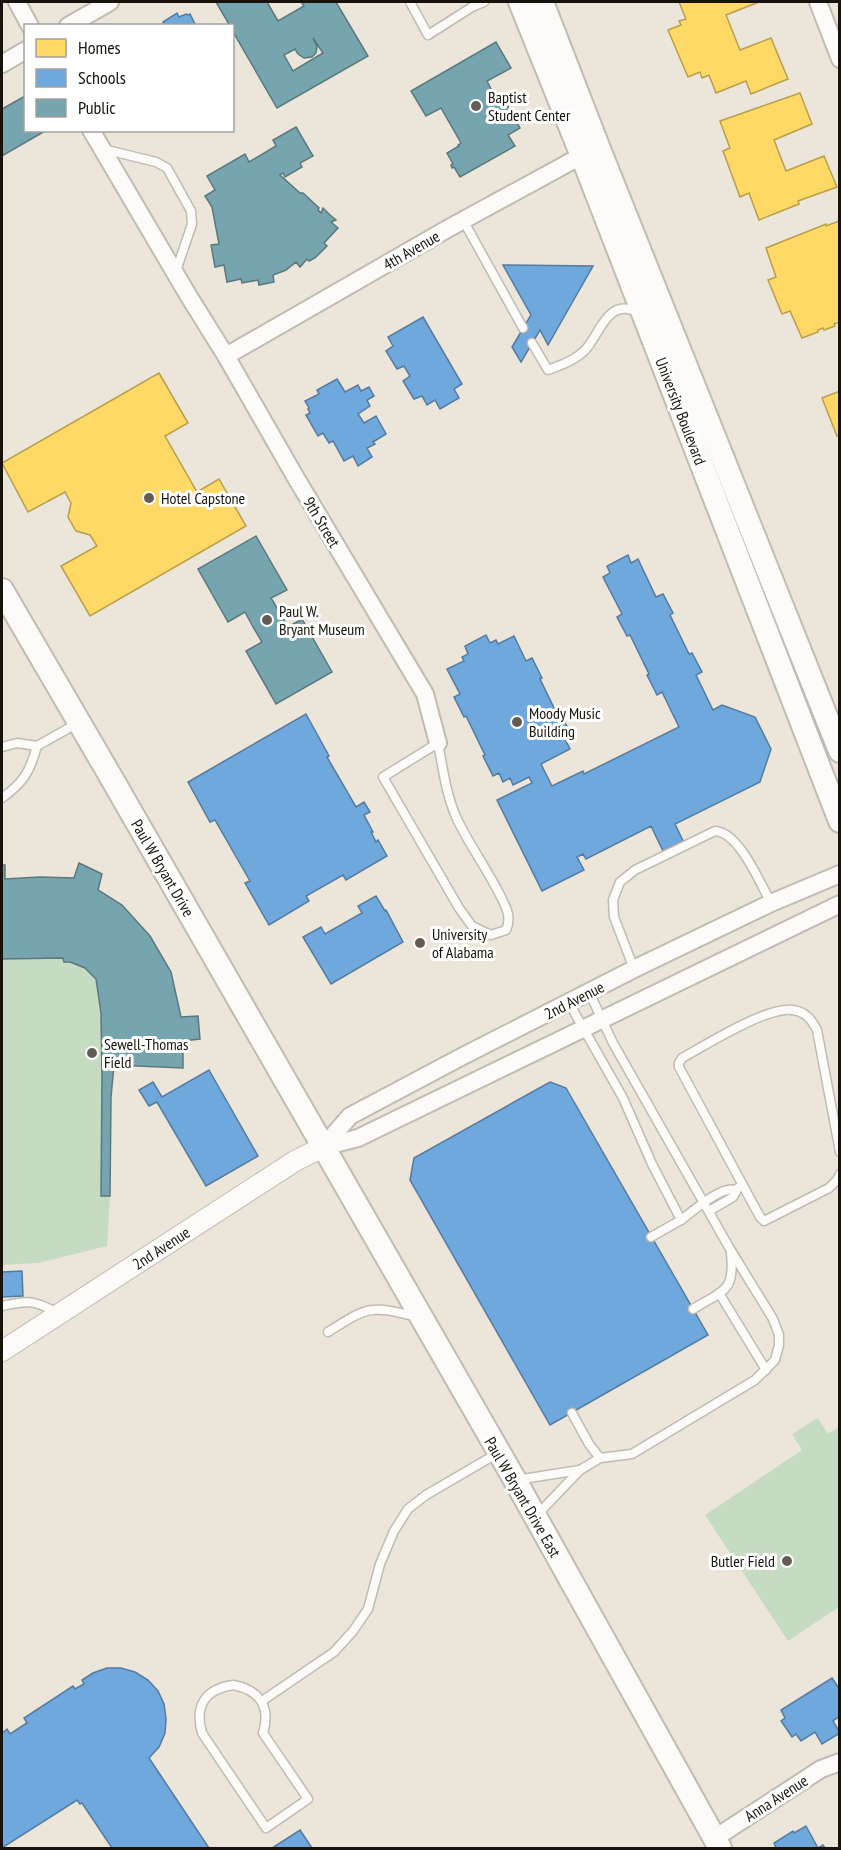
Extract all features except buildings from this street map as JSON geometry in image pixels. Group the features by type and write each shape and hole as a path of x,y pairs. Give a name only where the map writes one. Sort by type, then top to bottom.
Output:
{"main road":[{"name":"University Boulevard","path":"520,2 590,152 840,751"},
{"name":"University Boulevard","path":"542,2 644,317 840,821"},
{"name":"Paul W Bryant Drive","path":"2,590 323,1147"},
{"name":"Paul W Bryant Drive East","path":"323,1147 499,1453 717,1843"}],"street":[{"path":"17,2 29,24"},
{"path":"72,24 110,2"},
{"path":"818,2 840,60"},
{"path":"2,64 24,51"},
{"name":"9th Street","path":"93,132 425,694 438,743"},
{"name":"4th Avenue","path":"226,356 463,220 590,152"},
{"name":"2nd Avenue","path":"323,1147 350,1116 463,1056 634,969 771,903 840,874"},
{"name":"2nd Avenue","path":"2,1351 295,1161 323,1147 358,1138 840,904"},
{"name":"Anna Avenue","path":"717,1843 821,1769 840,1762"}],"lane":[{"path":"410,2 428,34 470,4 484,2"},
{"path":"102,149 156,162 167,168 191,211 192,224 175,274"},
{"path":"463,220 523,328"},
{"path":"532,343 548,370 573,359 586,349 601,323 616,312 629,308 644,317"},
{"path":"2,747 17,743 37,746 79,722"},
{"name":"9th Street","path":"438,743 447,792 457,818 507,911 510,922 506,930 491,935 472,926 459,908 383,777 438,743"},
{"path":"2,798 14,789 32,767 37,746"},
{"path":"634,969 614,917 613,900 620,882 634,870 715,831 722,831 738,845 771,903"},
{"path":"535,1517 580,1470 600,1458 632,1454 755,1380 775,1360 779,1345 779,1335 773,1319 730,1249 613,1043 589,993"},
{"path":"569,1003 623,1098 652,1164 681,1220"},
{"path":"840,1152 820,1042 813,1022 806,1014 794,1010 781,1010 766,1015 682,1058 679,1063 692,1094 739,1187 764,1221 829,1188 840,1174"},
{"path":"651,1237 728,1189 739,1187"},
{"path":"709,1211 733,1197 739,1187"},
{"path":"693,1309 724,1290 731,1280 733,1271 730,1249"},
{"path":"719,1293 766,1370"},
{"path":"2,1306 23,1301 39,1303 58,1313"},
{"path":"328,1332 368,1310 387,1310 421,1318"},
{"path":"572,1413 589,1444 600,1458"},
{"path":"262,1701 334,1652 353,1631 368,1609 380,1564 394,1531 408,1509 435,1490 499,1453"},
{"path":"514,1480 580,1470"},
{"path":"222,1686 244,1687 262,1701 266,1712 263,1733 308,1799 266,1828 202,1733 199,1722 204,1700 222,1686"}],"green space":[{"name":"Sewell-Thomas Field","path":"79,863 102,874 98,890 122,905 150,936 171,972 181,1016 198,1016 200,1039 183,1041 183,1068 114,1065 107,1246 38,1263 2,1265 2,865 5,865 6,879 74,878"},
{"name":"Butler Field","path":"818,1418 828,1434 839,1427 839,1607 788,1641 705,1515 802,1450 792,1434"}],"place":[{"name":"Baptist Student Center","path":"476,106"},
{"name":"Hotel Capstone","path":"149,498"},
{"name":"Paul W. Bryant Museum","path":"267,620"},
{"name":"Moody Music Building","path":"517,722"},
{"name":"University of Alabama","path":"420,943"},
{"name":"Sewell-Thomas Field","path":"92,1053"},
{"name":"Butler Field","path":"787,1561"}]}
